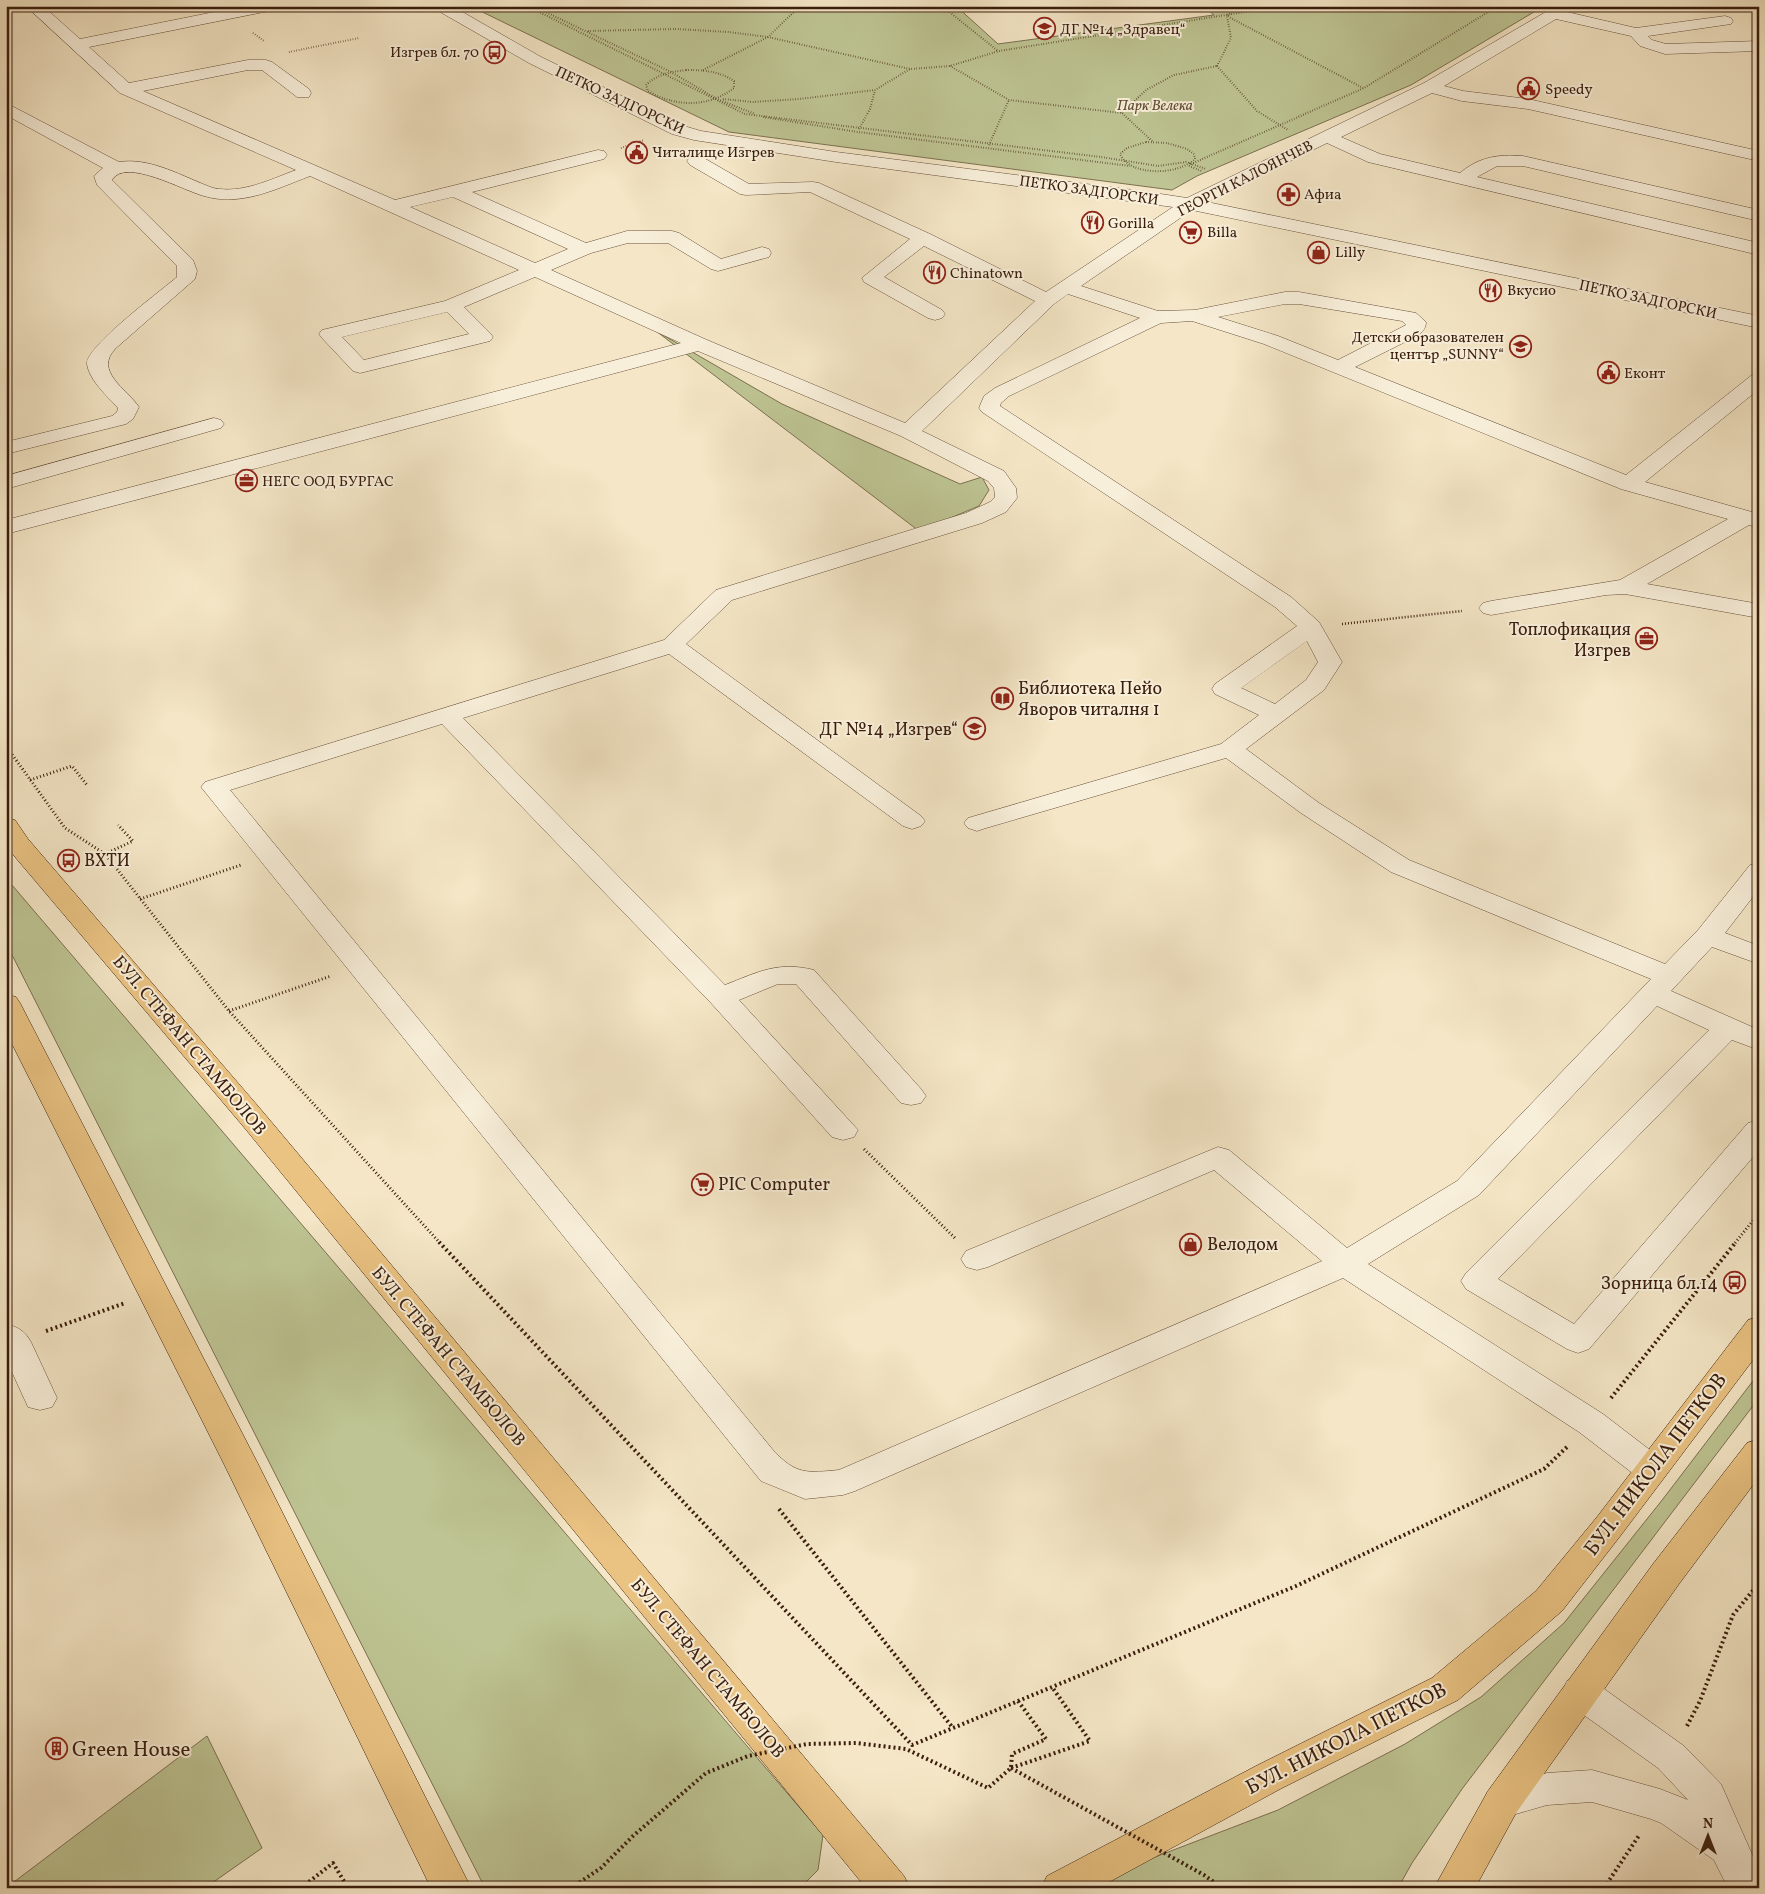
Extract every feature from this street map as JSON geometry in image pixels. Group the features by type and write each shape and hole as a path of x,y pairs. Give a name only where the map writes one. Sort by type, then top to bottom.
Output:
{"main road":[{"name":"БУЛ. СТЕФАН СТАМБОЛОВ","path":"6,826 19,845 260,1127 890,1888"},
{"path":"6,1003 234,1452 452,1888"},
{"name":"БУЛ. НИКОЛА ПЕТКОВ","path":"1061,1888 1260,1782 1445,1689 1550,1601 1759,1328"},
{"path":"1454,1888 1502,1802 1580,1692 1759,1452"}],"street":[{"path":"34,6 126,89 700,344 908,432 996,476 1005,488 1006,498 998,507 974,518 724,595 672,645 214,787 748,1444 773,1472 805,1486 843,1482 1345,1264 1468,1188 1708,936 1759,871"},
{"path":"78,44 269,6"},
{"name":"ПЕТКО ЗАДГОРСКИ","path":"440,6 535,60 678,130 707,138 1189,204 1759,322"},
{"path":"1560,10 1636,33 1725,21"},
{"name":"ГЕОРГИ КАЛОЯНЧЕВ","path":"908,432 1047,300 1189,204 1430,87 1560,10"},
{"path":"1636,33 1646,43 1665,49 1759,46"},
{"path":"126,89 248,65 266,65 303,93"},
{"path":"1430,87 1462,96 1528,104 1751,154 1759,140"},
{"path":"6,108 116,168"},
{"path":"1322,139 1374,158 1759,249"},
{"path":"393,206 598,155"},
{"path":"1462,180 1482,164 1492,161 1516,160 1759,216"},
{"path":"696,161 746,190 813,187 923,238 1047,300"},
{"path":"6,448 119,420 126,415 129,407 103,377 97,364 99,354 186,279 188,271 186,264 103,181 103,176 108,171 116,168 151,170 209,193 222,195 250,193 311,170"},
{"path":"455,191 584,249"},
{"path":"451,305 483,337 360,367 329,334 451,305 584,249 627,237 672,237 718,265 762,253"},
{"path":"923,238 871,278 935,314"},
{"path":"1065,287 1157,317 1193,315 1285,298 1299,298 1396,314 1409,317 1416,322 1416,327 1410,332 1339,367"},
{"path":"1193,315 1271,340 1629,484 1753,519"},
{"path":"977,822 1230,749 1315,685 1330,662 1311,627 1283,602 989,408 991,400 1002,392 1157,317"},
{"path":"6,527 376,431 700,344"},
{"path":"1629,484 1759,379"},
{"path":"6,483 214,424"},
{"path":"1625,586 1753,519"},
{"path":"1491,608 1625,586 1759,611"},
{"path":"1277,714 1224,689 1311,627"},
{"path":"672,645 912,821"},
{"path":"447,715 721,997 843,1130"},
{"path":"1230,749 1310,808 1400,866 1661,985 1727,1028 1759,1041"},
{"path":"1708,936 1759,956"},
{"path":"721,997 775,975 804,976 911,1096"},
{"path":"1727,1028 1477,1281 1578,1341 1759,1130"},
{"path":"977,1259 1218,1157 1345,1264 1591,1423 1651,1469"},
{"path":"11,1338 40,1398"},
{"path":"1580,1692 1671,1756 1707,1795 1728,1848 1748,1888"},
{"path":"1502,1802 1547,1789 1592,1786 1660,1805 1675,1812 1728,1848"}],"path":[{"path":"532,6 671,72 717,98 767,119 1130,166 1155,171 1174,170 1188,166 1364,88 1498,6"},
{"path":"702,70 768,36 800,6"},
{"path":"942,6 998,51"},
{"path":"1227,16 1234,10 1228,6"},
{"path":"587,32 676,29 768,36 910,69 950,66 998,51 1282,6"},
{"path":"1217,66 1231,38 1227,16"},
{"path":"1227,16 1364,88"},
{"path":"248,65 276,58 280,54 359,38"},
{"path":"344,41 349,43"},
{"path":"950,66 1009,100 1122,113 1154,142"},
{"path":"1122,113 1146,90 1174,74 1217,66"},
{"path":"1217,66 1245,100 1277,126 1322,139"},
{"path":"717,98 752,102 799,99 874,90 910,69"},
{"path":"702,70 720,74 734,81 734,88 729,94 695,102 671,101 648,92 646,85 651,79 671,72 702,70"},
{"path":"836,157 858,132 870,109 874,90"},
{"path":"987,148 1009,100"},
{"path":"598,155 650,138"},
{"path":"1130,166 1123,161 1120,154 1124,150 1140,144 1154,142 1188,149 1194,154 1195,159 1188,166"},
{"path":"1311,627 1491,608"},
{"path":"6,746 64,828 105,854 230,1011 417,1219 912,1745 1296,1586 1544,1469 1591,1423 1759,1213"},
{"path":"30,780 72,766 87,785"},
{"path":"105,854 133,841 118,825"},
{"path":"140,899 270,856"},
{"path":"230,1011 359,966"},
{"path":"843,1130 977,1259"},
{"path":"11,1338 128,1302"},
{"path":"773,1472 778,1506 953,1728"},
{"path":"1700,1701 1733,1615 1759,1583"},
{"path":"571,1888 601,1868 633,1836 706,1773 748,1756 807,1744 856,1743 906,1749 988,1788 1011,1768 1090,1741 1052,1687"},
{"path":"1011,1768 1012,1754 1046,1739 1018,1701"},
{"path":"1011,1768 1204,1875 1222,1888"},
{"path":"301,1888 334,1863 348,1888"}],"green space":[{"name":"Парк Велека","path":"470,6 956,6 998,44 1214,15 1203,6 1544,6 1411,85 1197,176 1172,190 729,132"},
{"path":"656,331 782,404 960,484 982,477 989,490 979,506 919,531"},
{"path":"6,878 823,1835 818,1870 800,1888 485,1888 6,943"},
{"path":"1759,1373 1759,1398 1462,1789 1412,1863 1398,1888 1074,1888 1278,1810 1405,1744 1481,1697 1564,1623 1663,1499"},
{"path":"207,1736 262,1848 205,1888 6,1888"}],"place":[{"name":"ДГ №14 „Здравец“","path":"1044,29"},
{"name":"Изгрев бл. 70","path":"495,52"},
{"name":"Speedy","path":"1529,89"},
{"name":"Читалище Изгрев","path":"636,152"},
{"name":"Афиа","path":"1288,194"},
{"name":"Gorilla","path":"1092,223"},
{"name":"Billa","path":"1191,232"},
{"name":"Lilly","path":"1319,252"},
{"name":"Chinatown","path":"934,273"},
{"name":"Вкусио","path":"1491,290"},
{"name":"Детски образователен център „SUNNY“","path":"1520,346"},
{"name":"Еконт","path":"1608,373"},
{"name":"НЕГС ООД БУРГАС","path":"246,481"},
{"name":"Топлофикация Изгрев","path":"1647,639"},
{"name":"Библиотека Пейо Яворов читалня 1","path":"1002,698"},
{"name":"ДГ №14 „Изгрев“","path":"974,729"},
{"name":"ВХТИ","path":"68,860"},
{"name":"PIC Computer","path":"702,1184"},
{"name":"Велодом","path":"1191,1244"},
{"name":"Зорница бл.14","path":"1734,1283"},
{"name":"Green House","path":"56,1749"}]}
